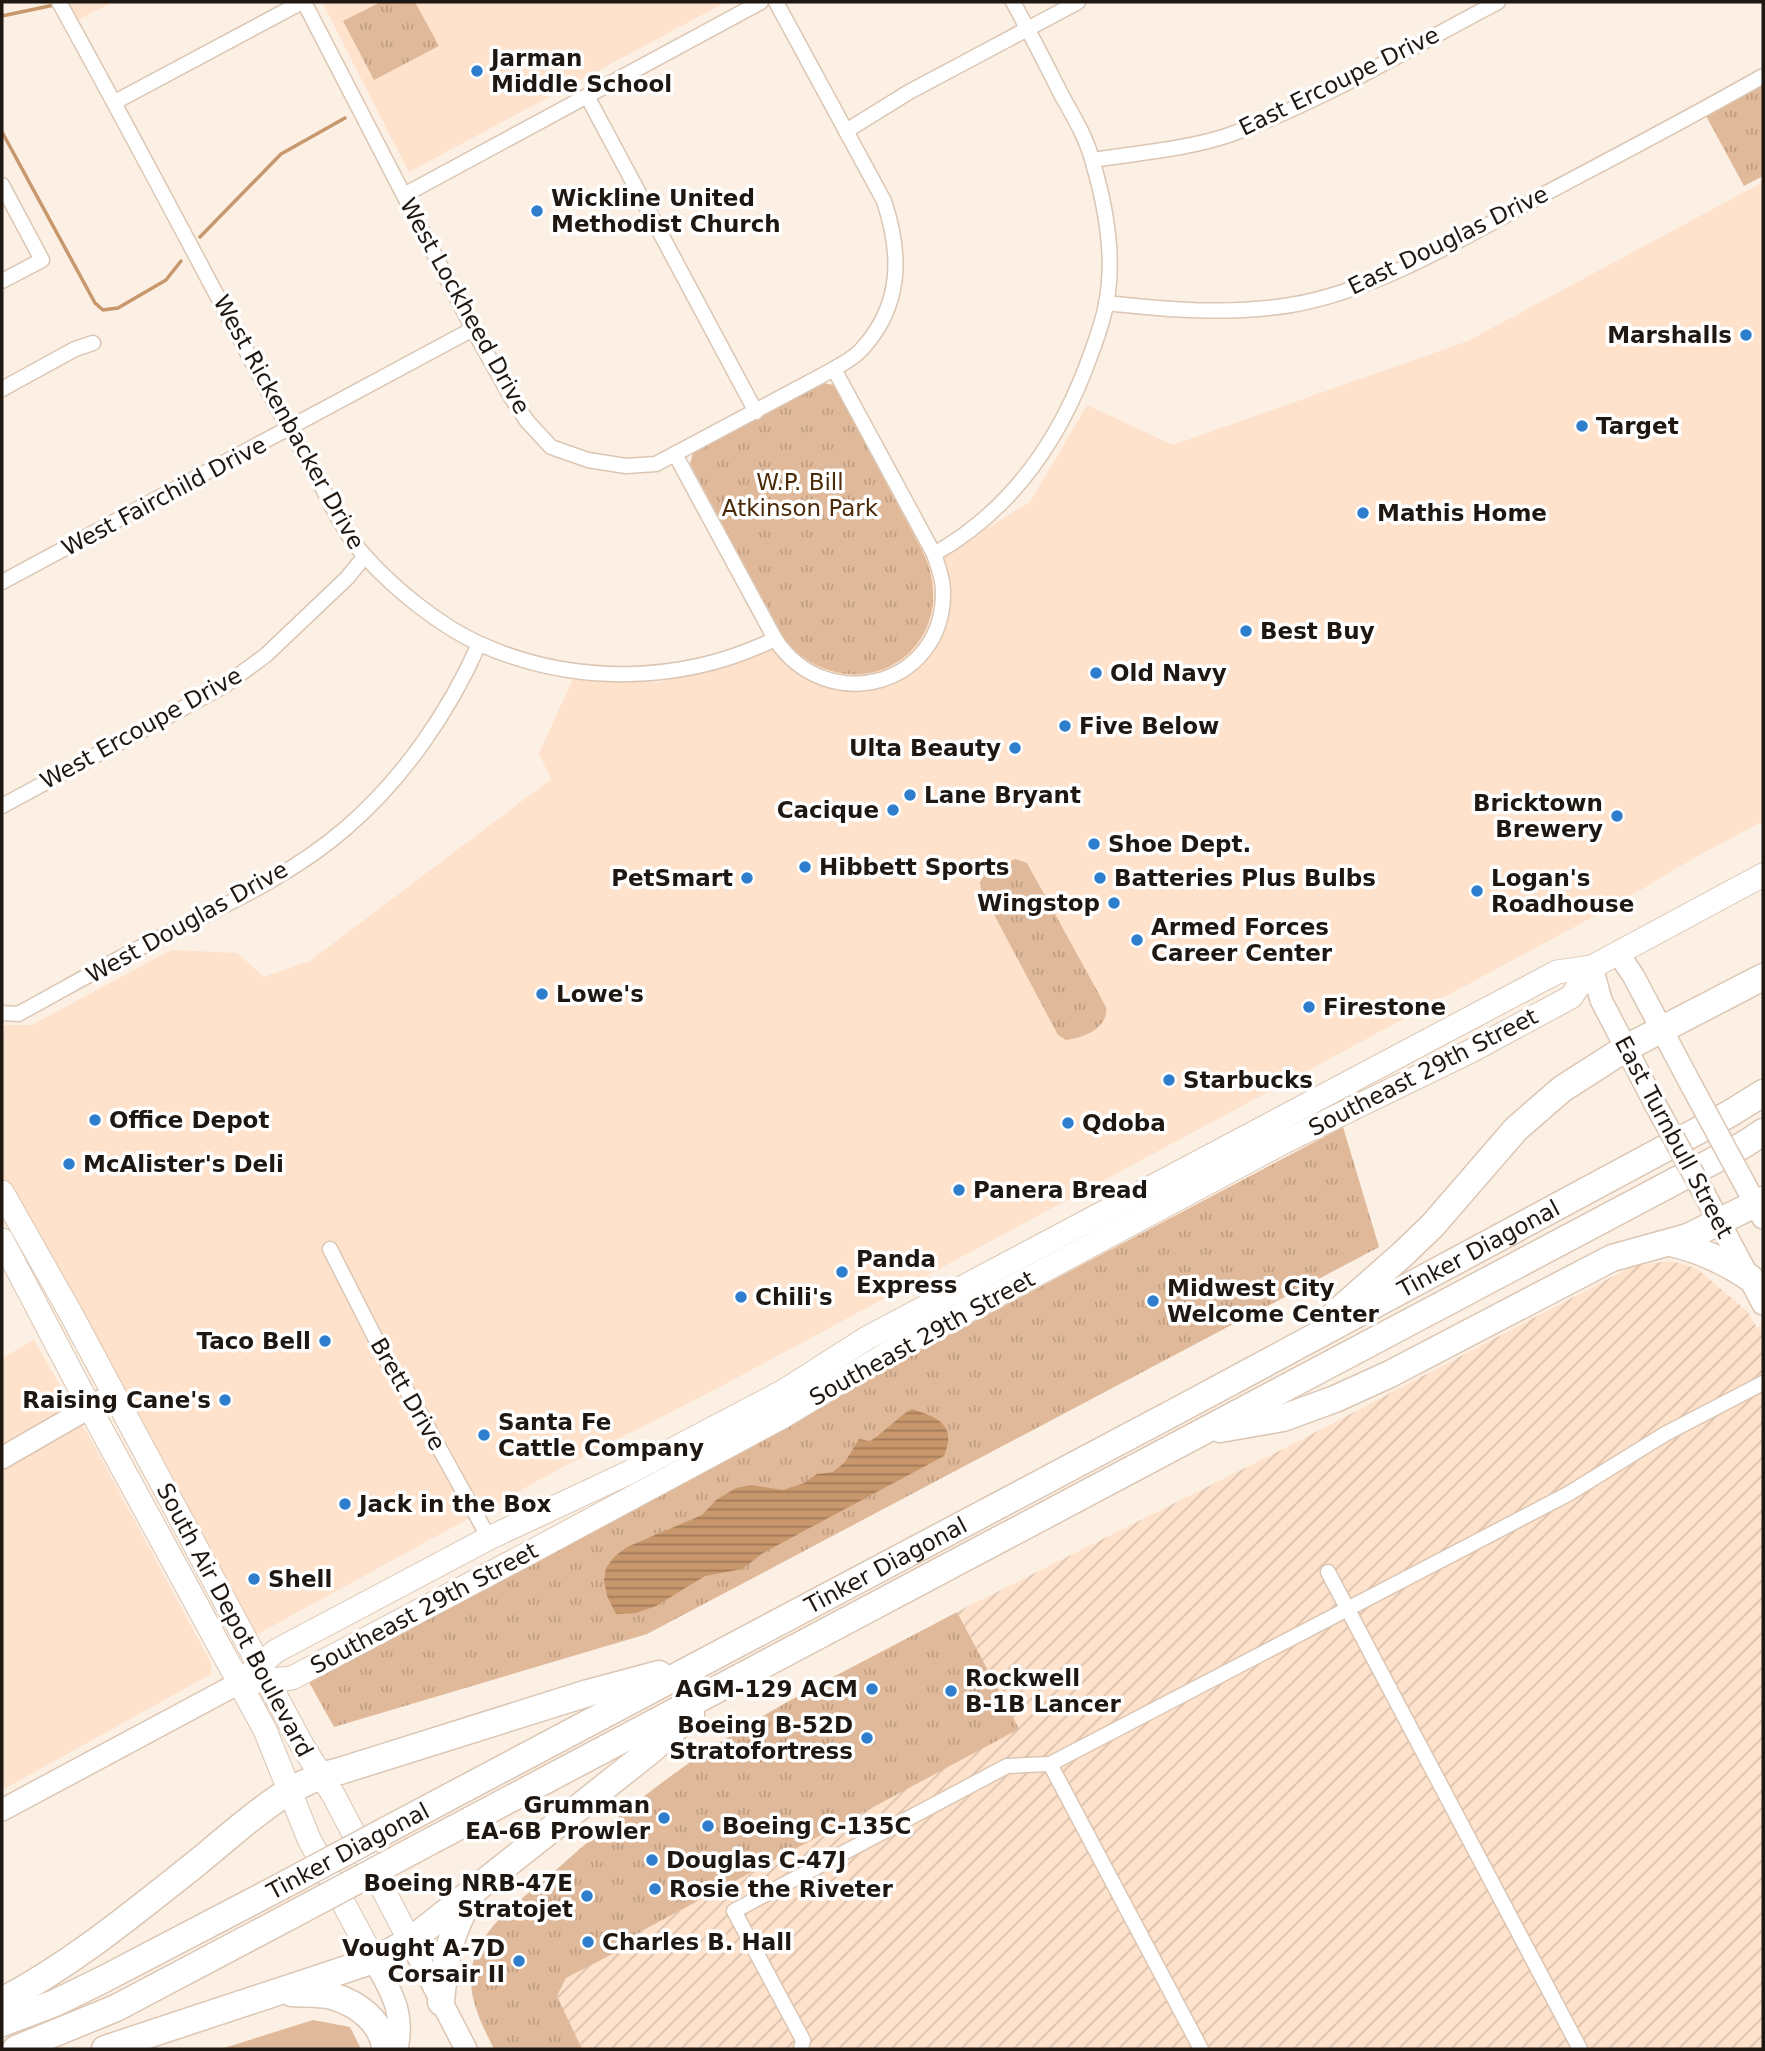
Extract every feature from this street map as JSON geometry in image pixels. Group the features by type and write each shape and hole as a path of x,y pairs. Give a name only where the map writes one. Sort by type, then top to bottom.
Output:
{"highway":[{"path":"1296,1347 1404,1254 1539,1107 1591,1069 1626,1048 1763,977"},
{"name":"Tinker Diagonal","path":"2,2023 55,2003 280,1887 1296,1347 1731,1113 1763,1093"},
{"name":"Tinker Diagonal","path":"16,2049 116,2008 1745,1144 1763,1132"},
{"path":"1197,1433 1283,1418 1335,1399 1390,1374 1612,1258 1671,1243 1761,1208"},
{"path":"1671,1243 1710,1255 1750,1278"},
{"path":"2,2001 76,1958 270,1805 320,1775 588,1693 705,1662"},
{"path":"105,2049 374,1960 410,1941 650,1751 721,1687"},
{"path":"441,2002 444,1965 453,1935 461,1913 478,1887"},
{"path":"280,1993 330,1996 355,2006 375,2024 385,2049"}],"main road":[{"name":"Southeast 29th Street","path":"239,1683 263,1672 276,1651 489,1538 628,1473 784,1391 867,1338 911,1314 1557,972 1592,967 1763,875"},
{"name":"Southeast 29th Street","path":"263,1672 292,1678 784,1416 893,1350 1284,1142 1471,1051 1571,998 1592,967"},
{"name":"South Air Depot Boulevard","path":"2,1192 50,1276 103,1401 239,1683 265,1730 309,1839 374,1960"},
{"name":"South Air Depot Boulevard","path":"2,1240 19,1272 103,1401 263,1672 334,1796 410,1941"}],"street":[{"name":"West Rickenbacker Drive","path":"59,2 288,429 349,537 365,556 430,614 479,644 534,663 591,672 634,675 676,672 755,649 775,639"},
{"path":"115,102 303,2"},
{"name":"West Lockheed Drive","path":"303,2 473,329 527,421 551,447 588,460 626,466 656,464 756,412 860,352 881,323 894,286 897,258 884,201 776,2"},
{"path":"404,195 761,2"},
{"path":"934,554 974,529 1003,502 1043,453 1073,400 1096,340 1106,303 1109,256 1104,206 1093,160 1013,2"},
{"path":"846,131 909,92 1078,2"},
{"name":"East Ercoupe Drive","path":"1093,160 1166,149 1227,135 1304,103 1498,2"},
{"name":"East Douglas Drive","path":"1106,303 1185,311 1239,311 1293,304 1350,289 1382,277 1499,219 1763,76"},
{"path":"587,96 756,412"},
{"path":"2,185 42,260 2,281"},
{"name":"West Fairchild Drive","path":"2,582 473,329"},
{"path":"2,389 75,349 93,343"},
{"path":"675,454 775,639 791,661 816,676 831,681 859,684 883,680 897,673 918,657 928,645 938,624 943,589 934,554 834,369"},
{"name":"West Ercoupe Drive","path":"2,806 224,686 266,655 347,578 365,556"},
{"name":"West Douglas Drive","path":"4,1014 18,1014 161,937 225,907 345,829 385,790 434,726 479,644"},
{"name":"East Turnbull Street","path":"1618,953 1634,976 1736,1168 1761,1208"},
{"name":"East Turnbull Street","path":"1592,967 1601,1000 1763,1304"},
{"name":"Brett Drive","path":"330,1249 390,1367 411,1397 489,1538"},
{"path":"801,2049 803,2040 734,1912 1007,1766 1050,1764 1568,1494 1665,1434 1763,1383"},
{"path":"2,1458 103,1401"},
{"path":"1328,1572 1580,2049"},
{"name":"Southeast 29th Street","path":"2,1810 239,1683"},
{"path":"1050,1764 1201,2049"},
{"name":"South Air Depot Boulevard","path":"410,1941 467,2049"},
{"name":"South Air Depot Boulevard","path":"374,1960 398,2006 400,2032 397,2049"}],"shaded area":[{"path":"68,2 113,2 78,20"},
{"name":"Jarman Middle School","path":"322,2 726,2 409,172"},
{"path":"1763,182 1763,821 1617,904 716,1389 563,1467 252,1637 2,1182 2,1025 32,1025 171,950 237,953 264,977 310,961 551,779 539,753 573,679 658,682 716,670 768,652 786,642 825,669 846,674 869,674 898,663 920,640 930,619 933,598 929,564 1030,502 1087,405 1173,445 1468,341"},
{"path":"1671,1261 1696,1268 1747,1311 1757,1328 1763,1325 1763,2049 582,2049 557,1996 566,1978 627,1946 625,1940 1018,1729 957,1612 1299,1441 1633,1266"},
{"path":"34,1340 211,1663 211,1674 2,1790 2,1358"},
{"path":"912,1409 943,1424 948,1436 944,1456 763,1553 742,1569 705,1576 656,1606 636,1613 616,1614 607,1596 604,1581 606,1568 614,1557 627,1547 702,1515 716,1500 736,1488 751,1485 783,1490 804,1483 817,1474 833,1472 845,1462 859,1439 870,1441"}],"green space":[{"path":"381,2 415,2 439,46 374,80 343,21"},
{"path":"1763,82 1763,176 1744,186 1705,114"},
{"name":"W.P. Bill Atkinson Park","path":"823,383 834,385 924,554 933,588 930,619 917,644 897,662 872,673 844,674 814,664 786,642 690,464 693,453"},
{"path":"1015,859 1027,863 1106,1007 1106,1014 1099,1026 1080,1037 1066,1040 1058,1035 981,890 980,882 986,873"},
{"path":"1343,1127 1379,1247 647,1634 334,1727 305,1675"},
{"path":"957,1612 1019,1729 625,1940 628,1946 566,1978 557,1996 582,2049 494,2049 475,2005 471,1971 479,1946 505,1914 610,1824 696,1758 777,1708"},
{"path":"313,2020 350,2027 361,2049 221,2049"}],"waterway":[{"path":"2,16 54,5"},
{"path":"200,237 281,154 345,118"},
{"path":"2,132 95,303 103,310 118,308 166,280 181,261"}],"place":[{"name":"Jarman Middle School","path":"477,71"},
{"name":"Wickline United Methodist Church","path":"537,211"},
{"name":"Marshalls","path":"1746,335"},
{"name":"Target","path":"1582,426"},
{"name":"Mathis Home","path":"1363,513"},
{"name":"Best Buy","path":"1246,631"},
{"name":"Old Navy","path":"1096,673"},
{"name":"Five Below","path":"1065,726"},
{"name":"Ulta Beauty","path":"1015,748"},
{"name":"Lane Bryant","path":"910,795"},
{"name":"Cacique","path":"893,810"},
{"name":"Bricktown Brewery","path":"1617,816"},
{"name":"Shoe Dept.","path":"1094,844"},
{"name":"Hibbett Sports","path":"805,867"},
{"name":"PetSmart","path":"747,878"},
{"name":"Batteries Plus Bulbs","path":"1100,878"},
{"name":"Logan's Roadhouse","path":"1477,891"},
{"name":"Wingstop","path":"1114,903"},
{"name":"Armed Forces Career Center","path":"1137,940"},
{"name":"Lowe's","path":"542,994"},
{"name":"Firestone","path":"1309,1007"},
{"name":"Starbucks","path":"1169,1080"},
{"name":"Office Depot","path":"95,1120"},
{"name":"Qdoba","path":"1068,1123"},
{"name":"McAlister's Deli","path":"69,1164"},
{"name":"Panera Bread","path":"959,1190"},
{"name":"Panda Express","path":"842,1272"},
{"name":"Chili's","path":"741,1297"},
{"name":"Midwest City Welcome Center","path":"1153,1301"},
{"name":"Taco Bell","path":"325,1341"},
{"name":"Raising Cane's","path":"225,1400"},
{"name":"Santa Fe Cattle Company","path":"484,1435"},
{"name":"Jack in the Box","path":"345,1504"},
{"name":"Shell","path":"254,1579"},
{"name":"AGM-129 ACM","path":"872,1689"},
{"name":"Rockwell B-1B Lancer","path":"951,1691"},
{"name":"Boeing B-52D Stratofortress","path":"867,1738"},
{"name":"Grumman EA-6B Prowler","path":"664,1818"},
{"name":"Boeing C-135C","path":"708,1826"},
{"name":"Douglas C-47J","path":"652,1860"},
{"name":"Rosie the Riveter","path":"655,1889"},
{"name":"Boeing NRB-47E Stratojet","path":"587,1896"},
{"name":"Charles B. Hall","path":"588,1942"},
{"name":"Vought A-7D Corsair II","path":"519,1961"}]}
